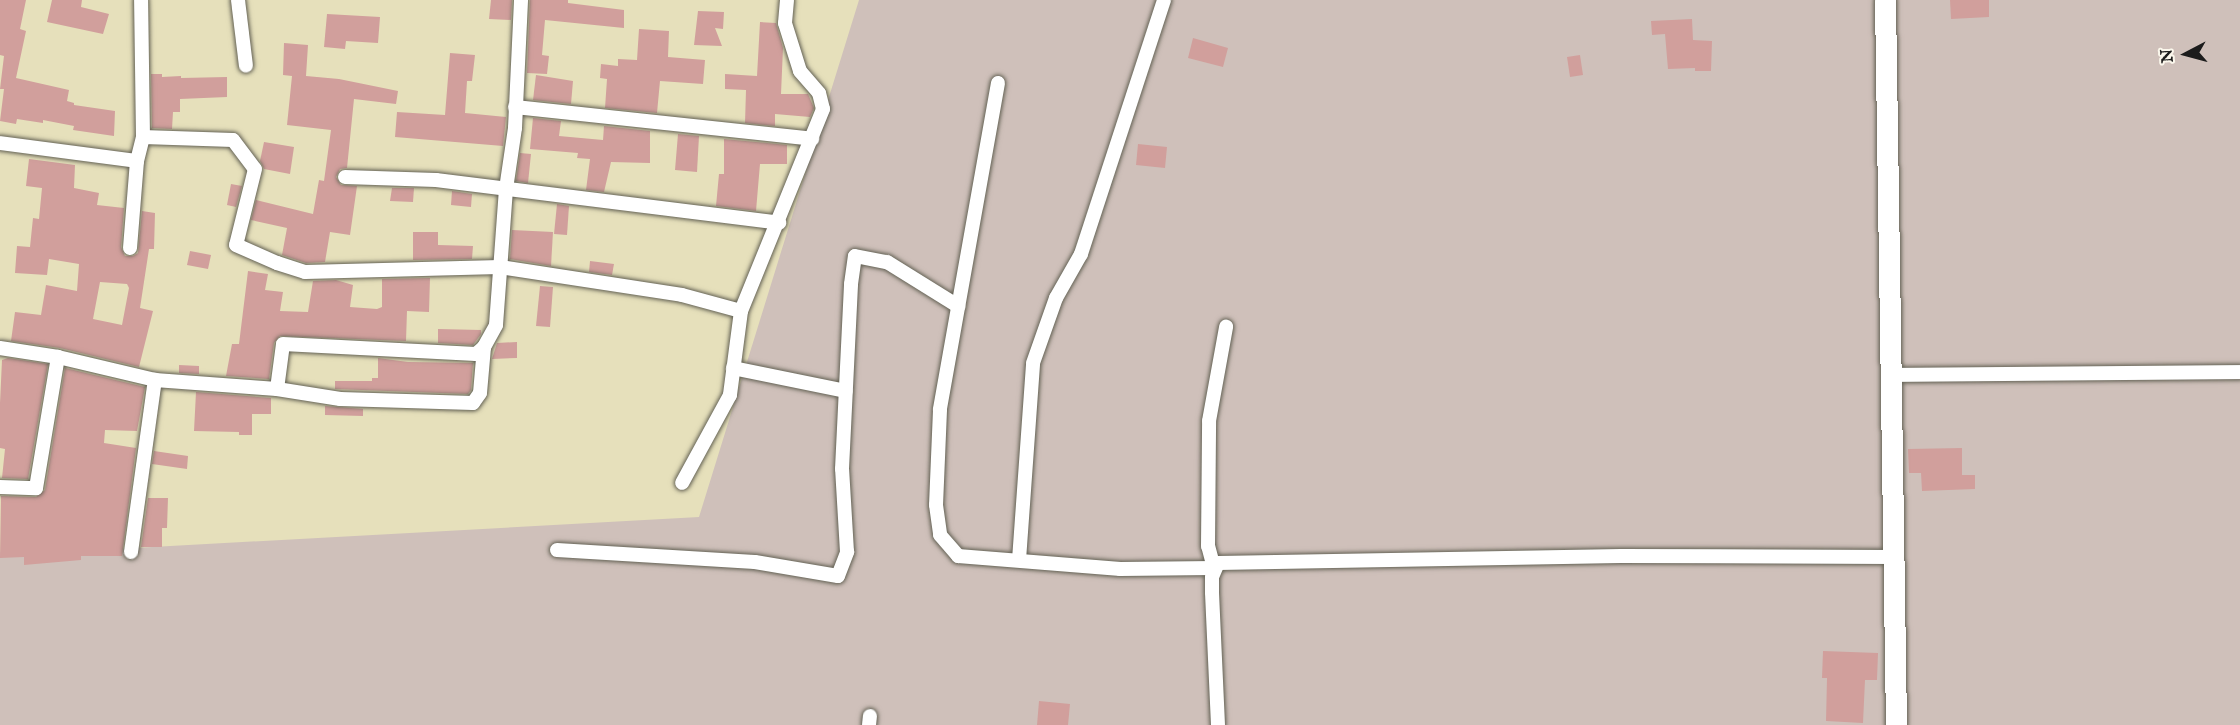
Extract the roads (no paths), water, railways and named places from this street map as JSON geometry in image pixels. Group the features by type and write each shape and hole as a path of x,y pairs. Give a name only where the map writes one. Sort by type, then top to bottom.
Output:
{"main road":[{"path":"1885,0 1896,725"}],"street":[{"path":"130,248 136,160 143,137 141,0"},
{"path":"238,0 246,66"},
{"path":"277,388 283,344 476,354 484,347 496,325 506,189 515,107 521,0"},
{"path":"682,483 730,395 741,311 779,223 823,109 819,93 800,71 785,23 787,0"},
{"path":"1019,560 1033,363 1056,298 1081,254 1164,0"},
{"path":"998,83 940,410 936,505 940,535 958,556 1120,569 1214,568 1224,562 1345,559 1893,557"},
{"path":"515,107 812,139"},
{"path":"143,137 233,140 255,169 236,245 277,263 305,272 500,267 682,296 741,311"},
{"path":"0,143 136,160"},
{"path":"345,177 436,180 779,223"},
{"path":"557,549 755,562 838,576 847,552 842,469 851,284 855,256 887,262 958,306"},
{"path":"1218,725 1212,592 1214,568 1208,546 1209,421 1226,327"},
{"path":"0,348 58,357 155,380 277,388 340,399 472,403 480,393 484,347"},
{"path":"0,487 36,488 58,357"},
{"path":"733,368 846,391"},
{"path":"1891,375 2240,372"},
{"path":"131,552 155,380"}]}
